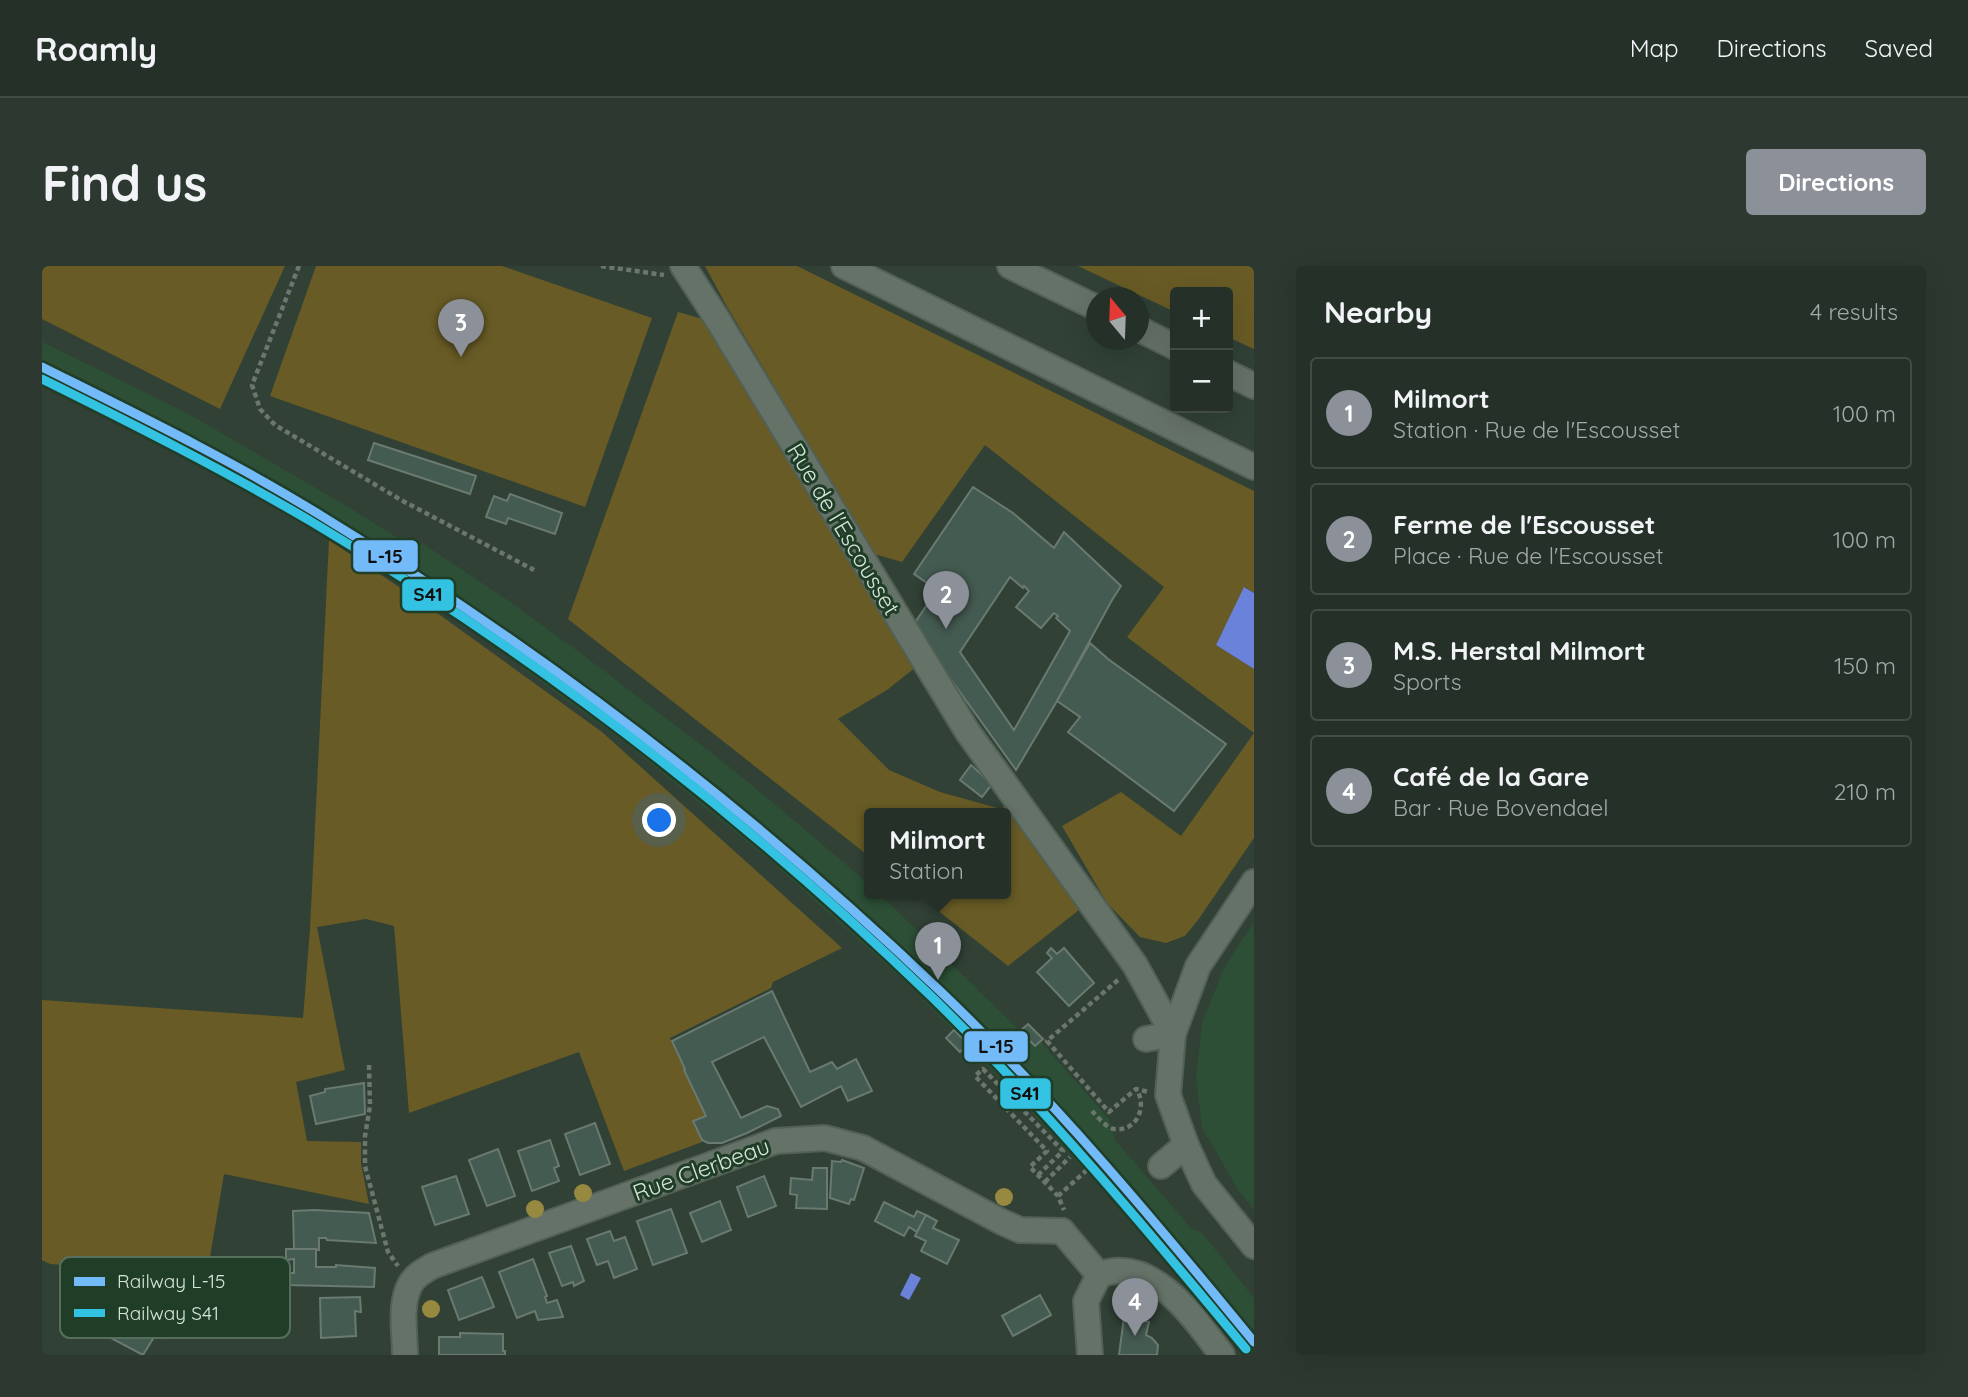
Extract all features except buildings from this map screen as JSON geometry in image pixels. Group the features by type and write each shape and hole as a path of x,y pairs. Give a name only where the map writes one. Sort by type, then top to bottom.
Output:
{"street":[{"path":"844,266 1254,467"},
{"path":"1010,266 1086,303"},
{"name":"Rue de l'Escousset","path":"688,273 967,731 1135,965 1173,1034"},
{"path":"1149,334 1170,344"},
{"path":"1233,376 1254,386"},
{"path":"1254,882 1198,966 1173,1034 1168,1096 1204,1184 1254,1246"},
{"path":"1146,1039 1173,1034"},
{"name":"Rue Clerbeau","path":"410,1284 432,1266 776,1141 825,1138 863,1148 1020,1230 1060,1215"},
{"path":"1161,1166 1186,1144"},
{"path":"1060,1215 1099,1275"},
{"path":"1090,1355 1086,1301 1099,1275 1120,1271 1149,1280 1166,1290 1184,1305 1222,1355"},
{"path":"405,1355 405,1303 410,1284"}],"path":[{"path":"299,266 252,386 260,410 275,425 401,500 534,570"},
{"path":"601,266 688,273"},
{"path":"1130,1093 1109,1112 1047,1041 1135,965"},
{"path":"369,1065 370,1106 365,1136 365,1166 388,1252 410,1284"},
{"path":"1038,1175 1063,1151 983,1069 975,1076 1047,1151 1030,1167 1038,1175 1045,1182 1060,1215"},
{"path":"1093,1111 1104,1124 1114,1129 1128,1127 1135,1122 1140,1112 1141,1098 1136,1089"},
{"path":"1045,1182 1070,1157"},
{"path":"1060,1215 1088,1169 1083,1163"}],"shaded area":[{"path":"42,266 285,266 220,409 42,319"},
{"path":"316,266 502,266 652,318 585,507 270,396"},
{"path":"705,266 797,266 1254,491 1254,593 1245,587 1216,645 1254,669 1254,733 1127,637 1164,587 985,445 902,562 874,554"},
{"path":"1078,266 1254,266 1254,349 1233,339 1233,287 1170,287 1170,310 1149,300 1149,287 1122,287"},
{"path":"678,312 706,320 916,667 887,690 838,719 889,770 940,792 997,808 864,808 864,852 568,619"},
{"path":"42,342 187,413 417,550 422,543 582,654 731,768 864,880 864,899 885,899 1020,1031 1028,1024 1043,1039 1041,1042 1109,1119 1115,1140 1192,1229 1202,1233 1254,1298 1254,1355 1248,1355 1086,1161 1080,1165 1006,1084 910,986 772,862 628,745 521,667 526,660 330,533 172,444 42,380"},
{"path":"329,540 426,605 602,732 842,948 773,982 771,988 670,1038 706,1116 693,1121 702,1142 624,1171 579,1052 409,1113 394,926 366,919 317,927 345,1070 296,1082 307,1141 361,1142 361,1163 369,1204 224,1174 210,1257 60,1257 60,1265 42,1260 42,1000 303,1018 310,929"},
{"path":"1254,733 1254,838 1185,936 1166,943 1140,937 1107,903 1062,826 1121,792 1181,836"},
{"path":"1010,802 1084,906 1008,966 923,899 1011,899 1011,808 1002,808"},
{"path":"1254,922 1254,1210 1239,1191 1202,1128 1196,1077 1202,1023 1224,968"}],"water":[{"path":"1244,587 1254,593 1254,669 1216,645"},
{"path":"911,1273 921,1278 909,1300 900,1295"}],"rail line":[{"name":"L-15","path":"42,367 252,475 403,567 564,677 719,796 867,923 981,1031 1102,1161 1254,1342"},
{"name":"S41","path":"42,379 245,484 395,573 558,683 713,803 862,931 975,1040 1094,1169 1246,1349"}],"place":[{"name":"M.S. Herstal Milmort","path":"461,357"},
{"name":"Ferme de l'Escousset","path":"946,629"},
{"name":"Milmort","path":"938,980"},
{"name":"Café de la Gare","path":"1135,1336"}]}
